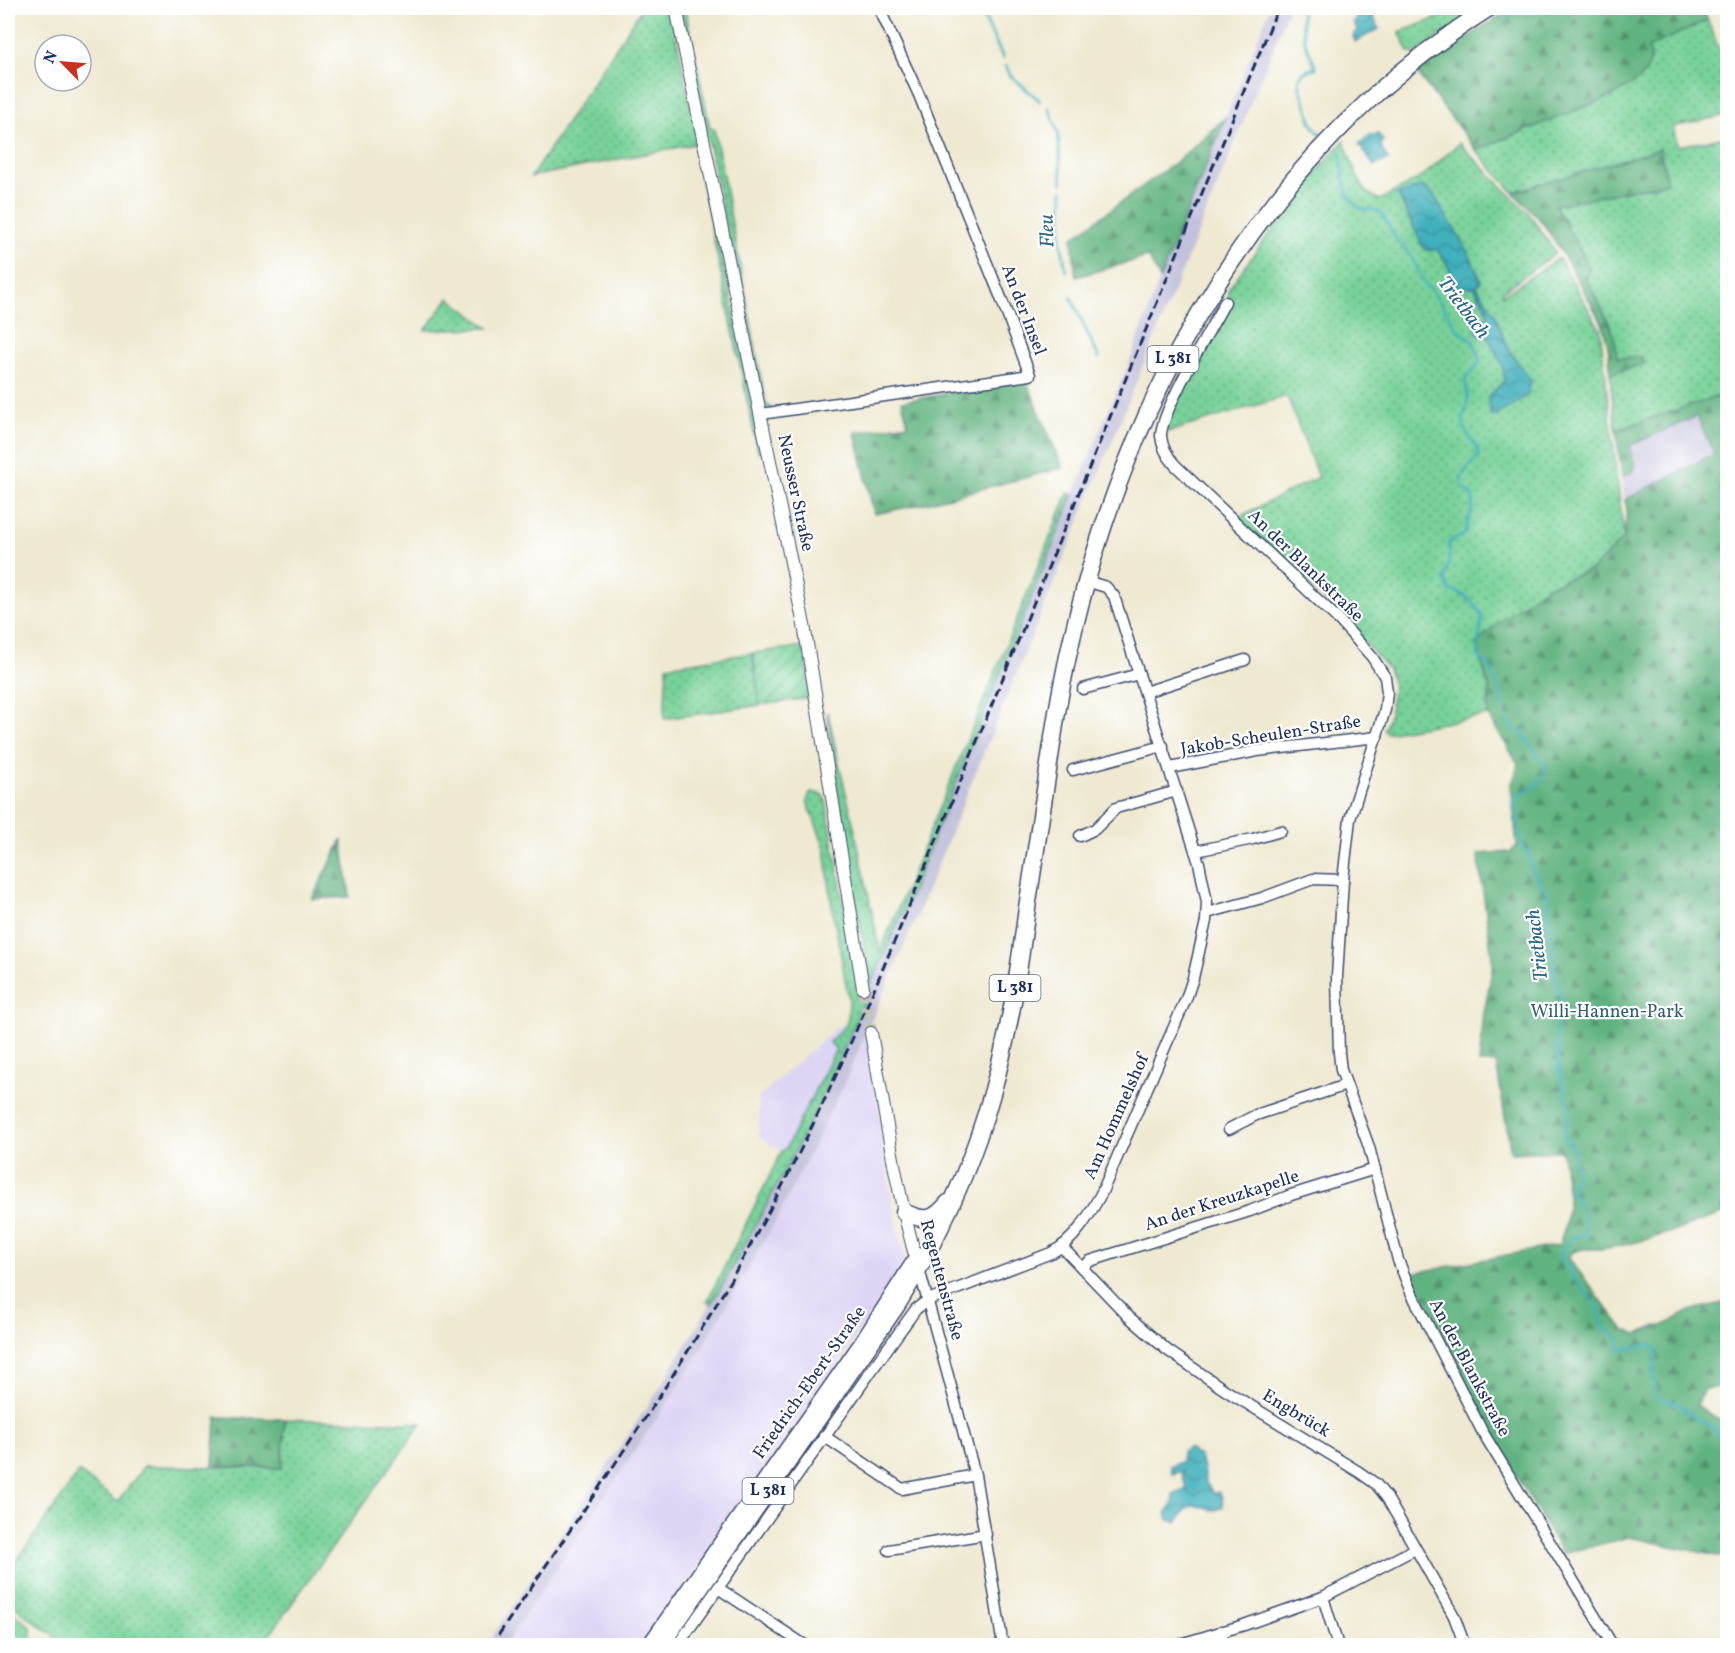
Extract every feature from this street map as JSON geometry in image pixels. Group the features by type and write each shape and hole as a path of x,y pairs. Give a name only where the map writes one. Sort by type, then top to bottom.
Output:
{"main road":[{"name":"L 381","path":"660,1646 876,1337 957,1193 989,1105 1008,1026 1057,713 1086,581 1108,510 1152,401 1185,337 1214,288 1286,188 1368,101 1410,64 1489,8"},
{"path":"904,1212 921,1219 931,1218 957,1193"}],"street":[{"name":"Neusser Straße","path":"676,8 809,649 863,988"},
{"name":"An der Insel","path":"761,414 1030,375 919,95 879,8"},
{"name":"An der Blankstraße","path":"1225,302 1168,410 1161,430 1163,446 1175,465 1338,619 1379,665 1385,677 1387,692 1385,710 1350,819 1343,880 1337,986 1340,1062 1346,1085 1365,1136 1398,1260 1411,1292 1482,1431 1613,1646"},
{"name":"Am Hommelshof","path":"928,1300 1037,1259 1062,1247 1076,1232 1096,1203 1138,1109 1190,988 1202,946 1207,912 1205,893 1178,791 1113,594 1106,587 1086,581"},
{"path":"1145,692 1245,660"},
{"path":"1083,689 1139,674"},
{"name":"Jakob-Scheulen-Straße","path":"1170,768 1257,751 1377,737"},
{"path":"1073,770 1163,746"},
{"path":"1080,836 1095,829 1116,808 1178,791"},
{"path":"1196,852 1281,831"},
{"path":"1207,912 1262,898 1313,879 1343,880"},
{"name":"Regentenstraße","path":"871,1033 904,1212 975,1475 1003,1646"},
{"path":"1229,1129 1256,1115 1346,1085"},
{"name":"An der Kreuzkapelle","path":"1082,1268 1090,1260 1250,1211 1375,1168"},
{"name":"Engbrück","path":"1062,1247 1129,1317 1167,1350 1225,1390 1370,1479 1379,1487 1454,1616 1465,1646"},
{"name":"Friedrich-Ebert-Straße","path":"646,1646 917,1263"},
{"path":"677,1646 916,1309 928,1300"},
{"path":"824,1436 902,1489 975,1475"},
{"path":"889,1550 986,1534"},
{"path":"1174,1646 1323,1597 1416,1549"},
{"path":"718,1588 806,1646"},
{"path":"1323,1597 1338,1646"},
{"path":"1221,1632 1224,1646"}],"shaded area":[{"path":"1270,8 1289,8 920,908 842,1089 777,1219 689,1370 505,1645 486,1646 661,1386 727,1277 824,1093 907,903 1131,359 1160,279"},
{"path":"1697,416 1714,454 1625,500 1622,477 1631,473 1629,446"},
{"path":"839,1025 846,1025 829,1041 836,1049 786,1149 782,1151 759,1138 759,1097"},
{"path":"868,1030 889,1186 905,1260 898,1278 644,1645 505,1646 689,1370 777,1219 842,1089"}],"green space":[{"path":"642,8 667,8 669,17 672,16 763,450 758,452 694,144 531,177"},
{"path":"680,8 685,8 710,128 714,128 766,404 772,408 770,410 764,407"},
{"path":"1465,8 1481,8 1414,54 1409,52 1399,32"},
{"path":"1513,8 1702,8 1708,20 1649,47 1650,60 1645,73 1623,90 1476,150 1417,73"},
{"path":"1708,20 1727,71 1727,115 1673,127 1678,146 1727,137 1727,394 1616,430 1610,374 1644,364 1642,357 1617,359 1610,325 1586,279 1590,268 1555,205 1667,183 1660,149 1513,192 1476,150 1612,96 1648,47"},
{"path":"1226,117 1160,279 1148,257 1076,277 1072,238 1177,161"},
{"path":"1344,141 1357,176 1366,192 1380,200 1423,176 1459,143 1530,215 1556,253 1502,292 1503,295 1559,258 1600,329 1624,538 1591,570 1548,586 1476,644 1489,687 1488,715 1387,733 1384,730 1390,713 1393,684 1388,669 1341,615 1237,518 1318,477 1287,396 1168,432 1167,421 1228,305 1229,288 1306,184","holes":["1422,186 1433,194 1467,250 1481,280 1476,286 1495,314 1506,345 1531,381 1490,413 1488,397 1504,381 1504,374 1488,336 1478,333 1477,328 1487,327 1485,319 1488,314 1485,305 1474,287 1455,284 1455,278 1436,248 1424,249 1398,195"]},
{"path":"1660,149 1667,183 1555,205 1590,268 1586,279 1610,325 1617,358 1642,357 1644,364 1611,374 1608,346 1602,323 1542,222 1513,192"},
{"path":"449,298 489,328 425,330"},
{"path":"1026,380 1063,468 874,514 855,432 908,424 902,401"},
{"name":"Willi-Hannen-Park","path":"1719,396 1728,414 1727,1212 1650,1239 1602,1249 1579,1250 1568,1257 1624,1330 1638,1334 1656,1326 1663,1326 1692,1310 1727,1302 1727,1386 1704,1389 1697,1405 1727,1426 1727,1558 1629,1537 1563,1554 1487,1428 1408,1274 1559,1245 1566,1223 1568,1197 1562,1151 1511,1153 1496,1063 1479,1063 1484,1013 1493,965 1478,854 1510,852 1517,846 1511,786 1519,765 1488,716 1489,687 1476,644 1505,617 1548,586 1592,570 1624,538 1627,509 1625,500 1714,454 1697,416 1629,446 1635,467 1631,473 1622,477 1616,430"},
{"path":"1068,493 1073,495 907,903 871,985 848,860 827,714 856,835 880,952"},
{"path":"804,646 811,698 760,705 753,653"},
{"path":"752,653 760,705 664,719 667,666"},
{"path":"812,792 823,795 826,801 861,995 871,987 824,1093 784,1173 711,1304 707,1302 836,1049 829,1042 846,1025 848,1017 849,1001 832,907 825,848 807,801"},
{"path":"342,840 350,897 312,899"},
{"path":"216,1417 285,1419 282,1468 213,1466"},
{"path":"285,1419 422,1423 262,1645 66,1645 8,1602 8,1573 79,1472 118,1502 144,1466 282,1468"},
{"path":"8,1609 31,1627 32,1645 8,1645"}],"water":[{"path":"1348,8 1368,8 1379,29 1355,42 1353,36 1357,29 1353,22 1358,18"},
{"path":"1378,134 1383,140 1381,147 1388,160 1374,166 1359,144 1370,135"},
{"path":"1422,186 1433,194 1467,250 1481,281 1476,286 1495,314 1506,345 1531,381 1528,394 1492,417 1488,397 1504,382 1503,369 1488,336 1477,333 1477,328 1474,327 1476,324 1487,327 1485,319 1488,314 1474,287 1456,286 1439,252 1436,249 1431,251 1424,249 1398,194"},
{"path":"1189,1448 1200,1456 1206,1483 1213,1493 1219,1492 1223,1507 1213,1510 1193,1505 1186,1509 1177,1522 1168,1520 1166,1513 1173,1505 1173,1494 1188,1489 1183,1471 1172,1474 1170,1466 1181,1462 1182,1452"}],"waterway":[{"name":"Fleu","path":"980,8 1003,58"},
{"name":"Trietbach","path":"1301,11 1304,39 1316,68 1303,74 1299,82 1312,123 1323,136"},
{"name":"Fleu","path":"1006,66 1010,75 1040,101"},
{"name":"Fleu","path":"1049,108 1058,132 1062,183"},
{"name":"Trietbach","path":"1341,155 1345,185 1351,199 1362,209 1381,213 1397,240 1410,254 1426,286 1432,290 1458,330 1473,341 1480,361 1465,380 1468,397 1463,422 1479,456 1465,471 1461,484 1473,500 1465,534 1449,543 1445,578 1449,590 1460,593 1468,599 1482,615 1478,656 1490,668 1498,685 1504,708"},
{"name":"Fleu","path":"1063,190 1061,241 1066,271"},
{"name":"Fleu","path":"1071,297 1099,358"},
{"name":"Trietbach","path":"1506,718 1511,727 1523,734 1546,766 1539,782 1515,797 1514,803 1522,848 1527,852 1533,872 1547,893 1555,978 1562,1001 1557,1032 1558,1063 1568,1107 1568,1119 1564,1131 1565,1138 1572,1147 1576,1174 1571,1189 1573,1196 1580,1204 1586,1231 1586,1235 1574,1237 1560,1256 1573,1277 1599,1309 1605,1330 1620,1339 1618,1348 1624,1350 1649,1345 1657,1350 1653,1375 1657,1396 1677,1403 1691,1415 1713,1427 1721,1441 1728,1445"}],"tunnel":[{"path":"863,988 871,1033"}],"railway":[{"path":"491,1646 672,1377 739,1266 808,1134 861,1020 910,904 1278,8"}]}
